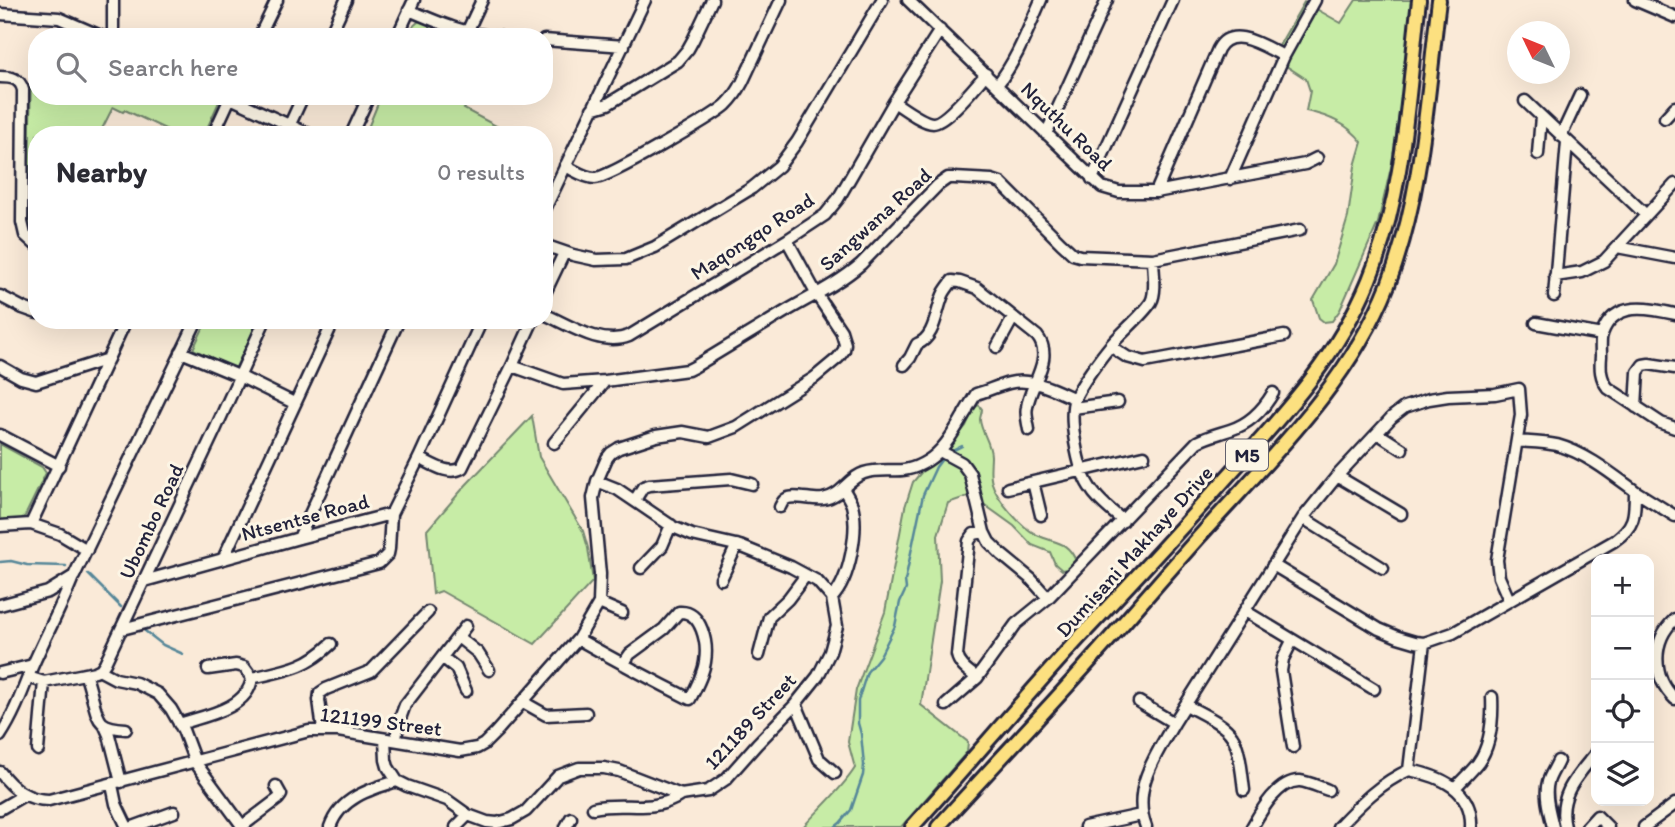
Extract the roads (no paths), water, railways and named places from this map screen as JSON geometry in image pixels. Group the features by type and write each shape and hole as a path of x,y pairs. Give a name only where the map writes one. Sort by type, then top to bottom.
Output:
{"main road":[{"name":"Dumisani Makhaye Drive","path":"912,827 1079,638 1296,401 1339,340 1369,279 1393,202 1419,0"},
{"name":"Dumisani Makhaye Drive","path":"938,827 1299,426 1336,380 1356,349 1387,288 1412,208 1420,164 1438,0"}],"street":[{"path":"113,0 113,28"},
{"path":"263,28 277,0"},
{"path":"334,28 346,0"},
{"path":"469,28 482,0"},
{"path":"553,192 645,0"},
{"path":"592,109 608,104 678,61 693,40 712,0"},
{"path":"565,166 590,177 607,175 725,106 742,83 780,0"},
{"path":"553,249 596,260 625,259 640,254 722,207 769,176 797,142 882,0"},
{"name":"Nquthu Road","path":"908,0 1102,187 1119,192 1156,192 1304,164 1317,158"},
{"path":"997,85 1019,50 1041,0"},
{"path":"1046,134 1107,0"},
{"path":"1093,179 1173,0"},
{"path":"1230,179 1284,56 1315,0"},
{"path":"1635,0 1675,17"},
{"path":"401,28 411,5 453,28"},
{"path":"0,14 59,18 82,28"},
{"name":"Maqongqo Road","path":"553,318 597,337 620,340 825,215 940,30"},
{"path":"1156,192 1218,49 1224,41 1229,38 1242,38 1284,56"},
{"path":"553,41 624,46"},
{"path":"894,102 927,121 936,123 941,121 985,74"},
{"path":"0,77 16,79 23,90 22,222 28,238"},
{"path":"1554,296 1564,139 1580,95"},
{"path":"1525,101 1646,215"},
{"path":"217,126 226,105"},
{"path":"247,105 294,126"},
{"path":"290,124 299,105"},
{"path":"355,126 365,105"},
{"path":"1665,118 1675,107"},
{"path":"1538,154 1541,116"},
{"name":"Sangwana Road","path":"512,366 563,384 691,369 849,274 948,178 992,180 1001,183 1077,255 1153,259 1300,230"},
{"path":"1555,276 1582,272 1604,261 1675,184"},
{"path":"622,613 599,603 600,575 593,498 597,481 611,453 670,433 683,432 709,437 723,433 814,378 844,350 844,338 787,240"},
{"path":"1617,247 1675,258"},
{"path":"553,276 564,253"},
{"path":"1122,521 1095,495 1082,470 1073,420 1074,404 1084,383 1110,346 1153,299 1153,259"},
{"path":"904,365 917,344 922,342 932,329 950,284 955,281 977,288 1037,336 1042,343 1040,374 1026,410 1029,430"},
{"path":"0,296 28,309"},
{"path":"1675,314 1644,307 1628,310 1611,320 1602,335 1600,370 1608,388 1661,423 1675,428"},
{"path":"997,347 1013,318"},
{"path":"1535,323 1602,335"},
{"path":"31,524 122,329"},
{"path":"0,736 192,329"},
{"name":"Ubombo Road","path":"99,670 122,629 261,329"},
{"path":"223,559 330,329"},
{"path":"299,538 396,329"},
{"name":"Ntsentse Road","path":"144,581 391,514 478,329"},
{"path":"419,458 449,471 460,470 529,329"},
{"path":"1110,346 1127,357 1145,362 1284,336"},
{"path":"181,352 294,403"},
{"path":"0,366 21,378 36,382 108,359"},
{"path":"1636,407 1639,370 1643,365 1675,368"},
{"path":"554,443 605,381"},
{"path":"961,420 976,394 1010,382 1035,383 1058,391 1074,404 1118,402"},
{"path":"1146,827 1141,815 1142,791 1148,770 1174,723 1303,518 1392,416 1405,407 1448,396 1495,394 1518,389 1521,415 1497,560 1499,577 1509,600"},
{"path":"946,705 977,678 1010,631 1048,598 1197,442 1245,424 1256,415 1273,393"},
{"path":"780,508 783,501 789,497 822,500 844,490 859,475 907,470 927,461 940,451 967,410"},
{"path":"1377,433 1402,449"},
{"path":"0,435 59,466"},
{"path":"1517,441 1551,444 1571,451 1675,516"},
{"path":"940,451 961,463 970,474 984,532 994,548 1031,579 1048,598"},
{"path":"1008,488 1144,456"},
{"path":"1337,476 1401,514"},
{"path":"635,499 643,487 649,485 731,480 752,484"},
{"path":"597,481 635,499 671,525 692,535 737,545 791,566 817,581 832,597 845,579 852,549 852,508 844,490"},
{"path":"1032,482 1041,514"},
{"path":"1273,565 1378,629 1424,643 1453,633 1621,536 1632,523 1635,491"},
{"path":"122,629 379,563 388,554 391,514"},
{"path":"1303,518 1383,568"},
{"path":"0,526 31,524 60,534 87,550"},
{"path":"641,568 660,550 671,525"},
{"path":"977,678 963,666 957,654 969,541 974,534 984,532"},
{"path":"721,579 737,545"},
{"path":"759,655 769,617 806,575"},
{"path":"0,605 36,597 74,576"},
{"path":"52,590 60,593 64,600"},
{"name":"121189 Street","path":"593,808 663,805 681,795 708,791 726,779 796,704 818,676 830,652 837,626 832,597"},
{"name":"121199 Street","path":"24,795 37,800 49,800 303,732 323,730 468,750 484,744 523,702 578,639 599,603"},
{"path":"1245,611 1374,689"},
{"path":"323,730 320,692 371,671 428,612"},
{"path":"578,639 623,664 690,699 703,670 706,648 702,630 692,615 686,612 677,613 664,629 630,654 623,664"},
{"path":"1675,619 1662,636 1657,657 1666,690 1675,699"},
{"path":"396,740 405,705 466,626"},
{"path":"458,637 478,653 489,670"},
{"path":"1292,641 1283,659 1281,671 1293,747"},
{"path":"1409,770 1424,643"},
{"path":"252,678 301,666 331,644"},
{"path":"442,657 456,668 466,691"},
{"path":"0,673 33,665"},
{"path":"179,724 227,707 249,690 252,678 246,668 208,668"},
{"path":"29,677 44,682 99,670 158,694 171,709 195,762 242,827 278,799 281,795 276,786"},
{"path":"85,674 96,715 111,728 126,729"},
{"path":"38,750 44,682"},
{"path":"1455,788 1476,766 1483,754 1493,709 1492,697"},
{"path":"523,702 546,715 586,713"},
{"path":"1139,702 1174,723"},
{"path":"796,704 819,759 835,773"},
{"path":"1186,705 1222,726 1233,736 1244,790"},
{"path":"104,724 109,736 119,812 127,827"},
{"path":"385,739 386,760 397,781 447,800 468,815 497,825 527,811 558,776 579,768 619,771 681,795"},
{"path":"1565,827 1563,806 1566,794 1591,759"},
{"path":"1553,827 1547,786 1558,761"},
{"path":"1338,827 1381,785 1409,770 1434,776 1455,788 1468,805 1471,827"},
{"path":"0,772 14,789 24,795 0,809"},
{"path":"330,827 337,813 348,801 397,781"},
{"path":"1252,827 1273,795 1289,783 1301,781 1328,790"},
{"path":"1644,827 1675,804"},
{"path":"133,827 174,813"},
{"path":"456,827 468,815"},
{"path":"1085,827 1141,815"},
{"path":"1587,827 1597,816 1608,827"}],"waterway":[{"path":"950,452 962,446"},
{"path":"835,827 851,810 863,775 858,701 867,672 880,656 895,626 906,589 905,581 923,495 942,459"},
{"path":"0,562 66,566"},
{"path":"88,574 121,607"},
{"path":"145,631 163,645 183,654"}]}
